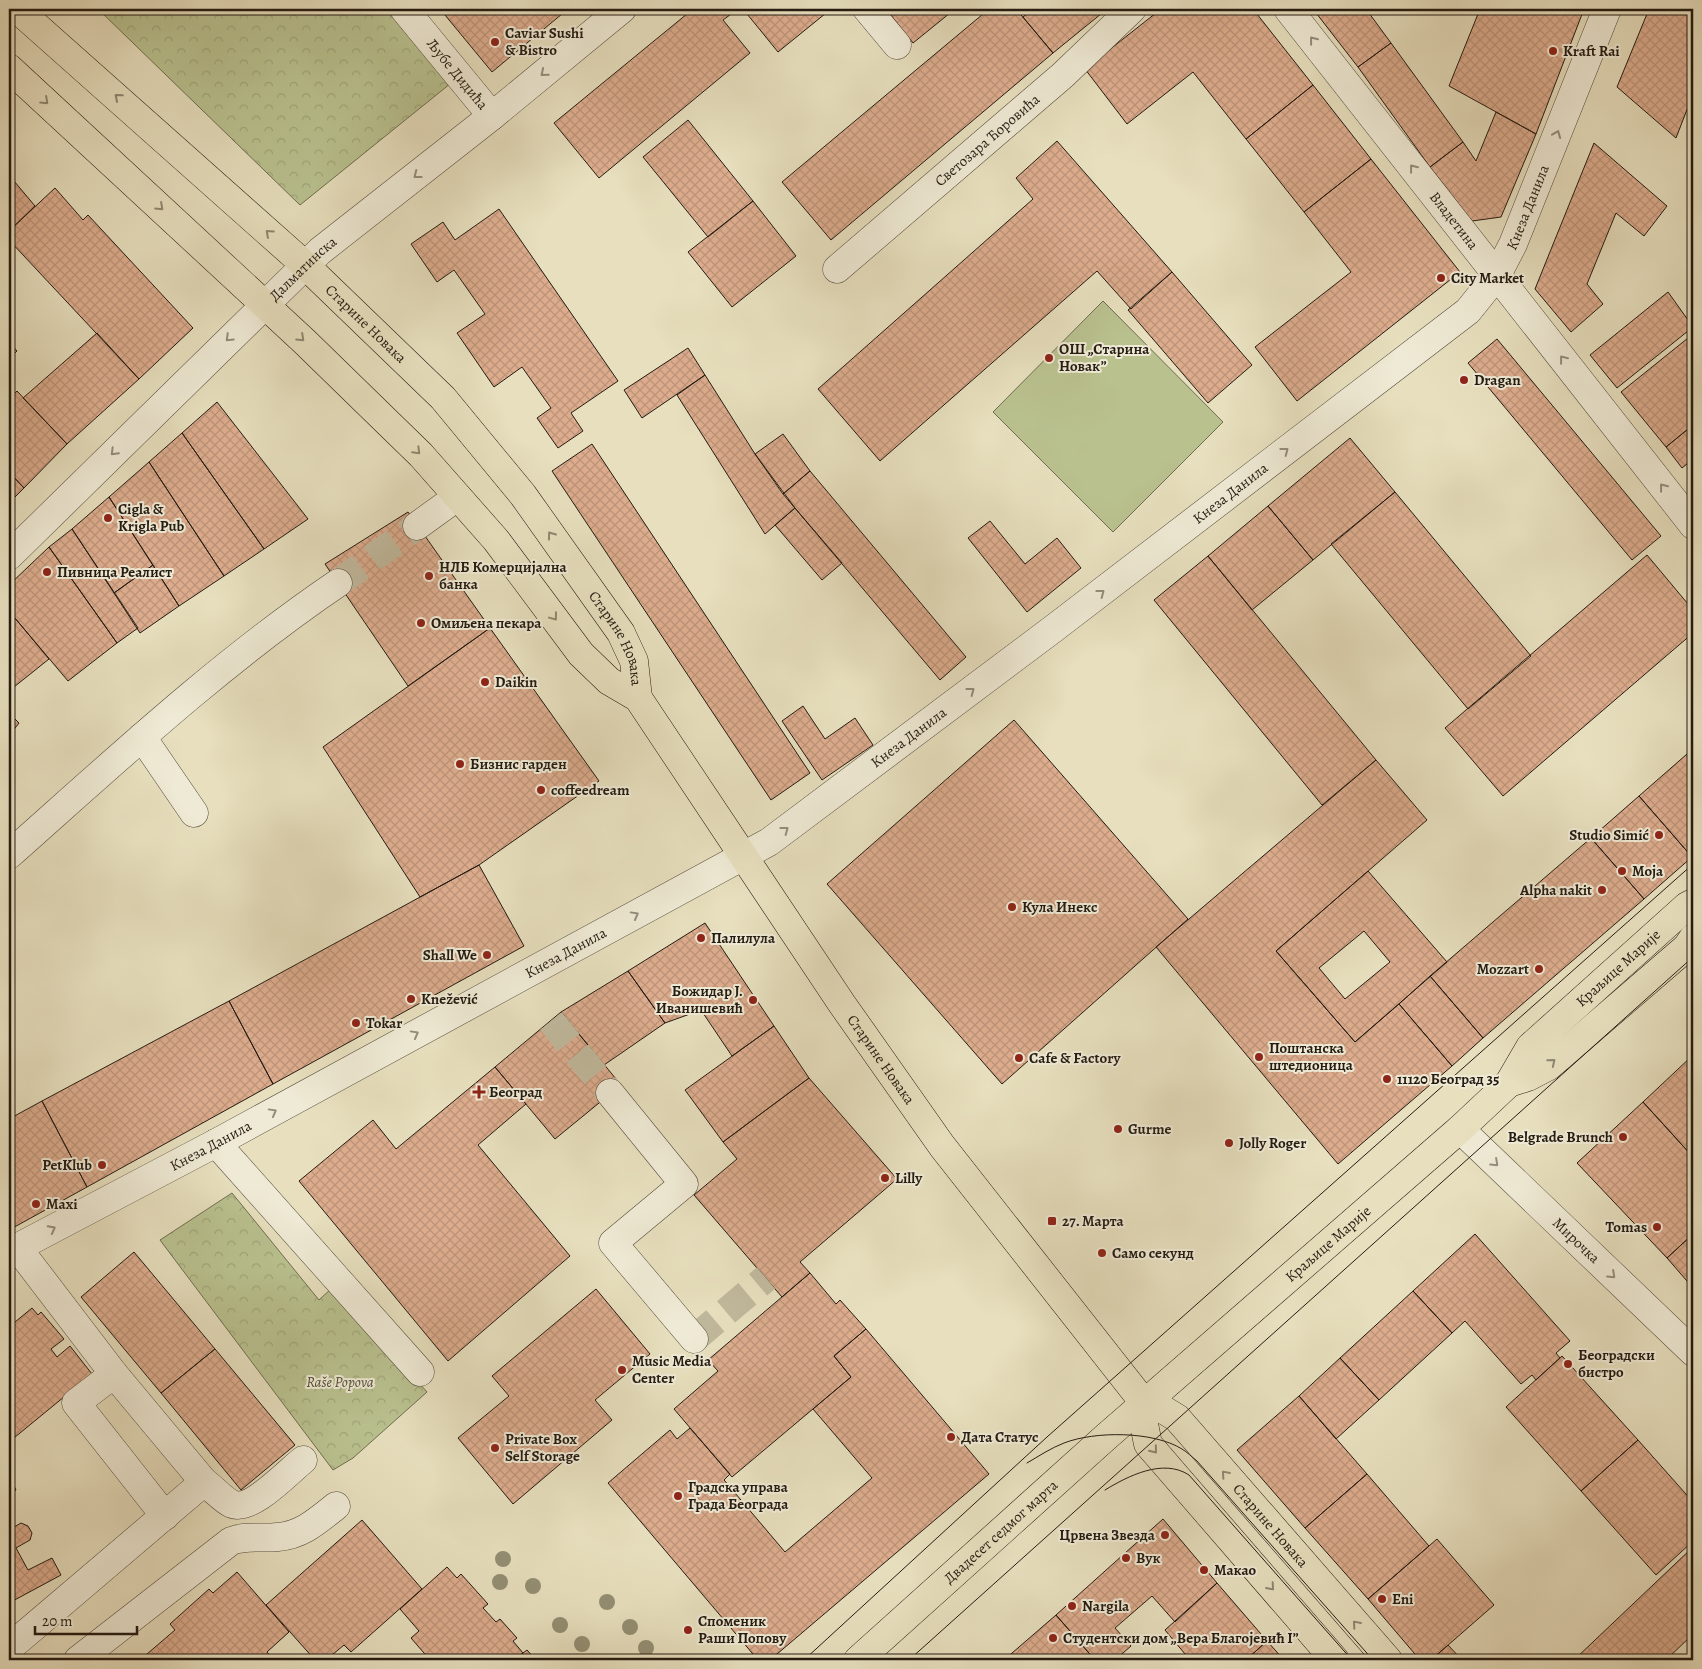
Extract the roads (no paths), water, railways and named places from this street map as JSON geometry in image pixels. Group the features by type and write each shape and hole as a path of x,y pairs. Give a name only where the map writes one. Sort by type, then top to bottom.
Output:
{"main road":[{"name":"Старине Новака","path":"17,9 305,265 443,398 522,495 621,633 634,661 638,698"},
{"name":"Старине Новака","path":"9,68 265,305 400,434 496,540 581,654 609,681 638,698 842,1004 942,1146 1146,1404 1159,1407 1177,1418 1388,1660"},
{"name":"Краљице Марије","path":"1146,1404 1460,1129 1509,1083 1518,1065 1537,1040 1680,912 1693,904"},
{"name":"Краљице Марије","path":"1509,1083 1528,1077 1549,1066 1688,947 1693,938"},
{"name":"Двадесет седмог марта","path":"858,1660 1107,1436 1146,1404"},
{"path":"1146,1404 1144,1424 1148,1444 1335,1660"}],"street":[{"name":"Љубе Дидића","path":"404,9 492,116"},
{"name":"Далматинска","path":"9,556 305,265 492,116 622,9"},
{"path":"867,9 897,45"},
{"name":"Светозара Ћоровића","path":"837,269 1063,74 1132,9"},
{"name":"Владетина","path":"1288,9 1693,525"},
{"name":"Кнеза Данила","path":"13,1249 216,1143 769,842 1053,629 1468,311 1497,275 1513,244 1607,9"},
{"path":"417,526 457,497"},
{"path":"9,856 189,695 302,607 338,583"},
{"path":"142,737 194,813"},
{"path":"610,1093 684,1184 613,1243 694,1339"},
{"name":"Мирочка","path":"1460,1129 1693,1352"},
{"path":"216,1143 420,1372"},
{"path":"13,1249 204,1482 232,1504 243,1505 253,1501 303,1460"},
{"path":"114,1374 76,1403 165,1516"},
{"path":"9,1648 204,1482"},
{"path":"78,1660 231,1542 243,1537 277,1538 306,1530 336,1506"}],"tunnel":[{"path":"338,583 417,526"},
{"path":"551,1021 610,1093"},
{"path":"694,1339 766,1278"}],"tram line":[{"path":"804,1660 1047,1437 1693,864"},
{"path":"909,1660 1693,957"},
{"path":"1027,1463 1064,1443 1091,1436 1140,1436 1170,1443 1182,1449 1197,1461 1373,1660"},
{"path":"1105,1490 1124,1479 1157,1469 1179,1470 1189,1475 1352,1660"}],"place":[{"name":"Caviar Sushi & Bistro","path":"495,42"},
{"name":"Kraft Rai","path":"1553,51"},
{"name":"City Market","path":"1441,278"},
{"name":"ОШ „Старина Новак”","path":"1049,358"},
{"name":"Dragan","path":"1464,380"},
{"name":"Cigla & Krigla Pub","path":"108,518"},
{"name":"Пивница Реалист","path":"47,572"},
{"name":"НЛБ Комерцијална банка","path":"429,576"},
{"name":"Омиљена пекара","path":"421,623"},
{"name":"Daikin","path":"485,682"},
{"name":"Бизнис гарден","path":"460,764"},
{"name":"coffeedream","path":"541,790"},
{"name":"Studio Simić","path":"1659,835"},
{"name":"Моја","path":"1622,871"},
{"name":"Alpha nakit","path":"1602,890"},
{"name":"Кула Инекс","path":"1012,907"},
{"name":"Палилула","path":"701,938"},
{"name":"Shall We","path":"487,955"},
{"name":"Mozzart","path":"1539,969"},
{"name":"Knežević","path":"411,999"},
{"name":"Божидар Ј. Иванишевић","path":"753,1000"},
{"name":"Tokar","path":"356,1023"},
{"name":"Поштанска штедионица","path":"1259,1057"},
{"name":"Cafe & Factory","path":"1019,1058"},
{"name":"11120 Београд 35","path":"1387,1079"},
{"name":"Београд","path":"479,1092"},
{"name":"Gurme","path":"1118,1129"},
{"name":"Belgrade Brunch","path":"1623,1137"},
{"name":"Jolly Roger","path":"1229,1143"},
{"name":"PetKlub","path":"102,1165"},
{"name":"Lilly","path":"885,1178"},
{"name":"Maxi","path":"36,1204"},
{"name":"27. Марта","path":"1052,1221"},
{"name":"Tomas","path":"1657,1227"},
{"name":"Само секунд","path":"1102,1253"},
{"name":"Београдски бистро","path":"1568,1364"},
{"name":"Music Media Center","path":"622,1370"},
{"name":"Дата Статус","path":"951,1437"},
{"name":"Private Box Self Storage","path":"495,1448"},
{"name":"Градска управа Града Београда","path":"678,1496"},
{"name":"Црвена Звезда","path":"1165,1535"},
{"name":"Вук","path":"1126,1558"},
{"name":"Макао","path":"1204,1570"},
{"name":"Eni","path":"1382,1599"},
{"name":"Nargila","path":"1072,1606"},
{"name":"Споменик Раши Попову","path":"688,1630"},
{"name":"Студентски дом „Вера Благојевић I”","path":"1053,1638"}],"park label":[{"name":"Raše Popova","path":"340,1382"}]}
